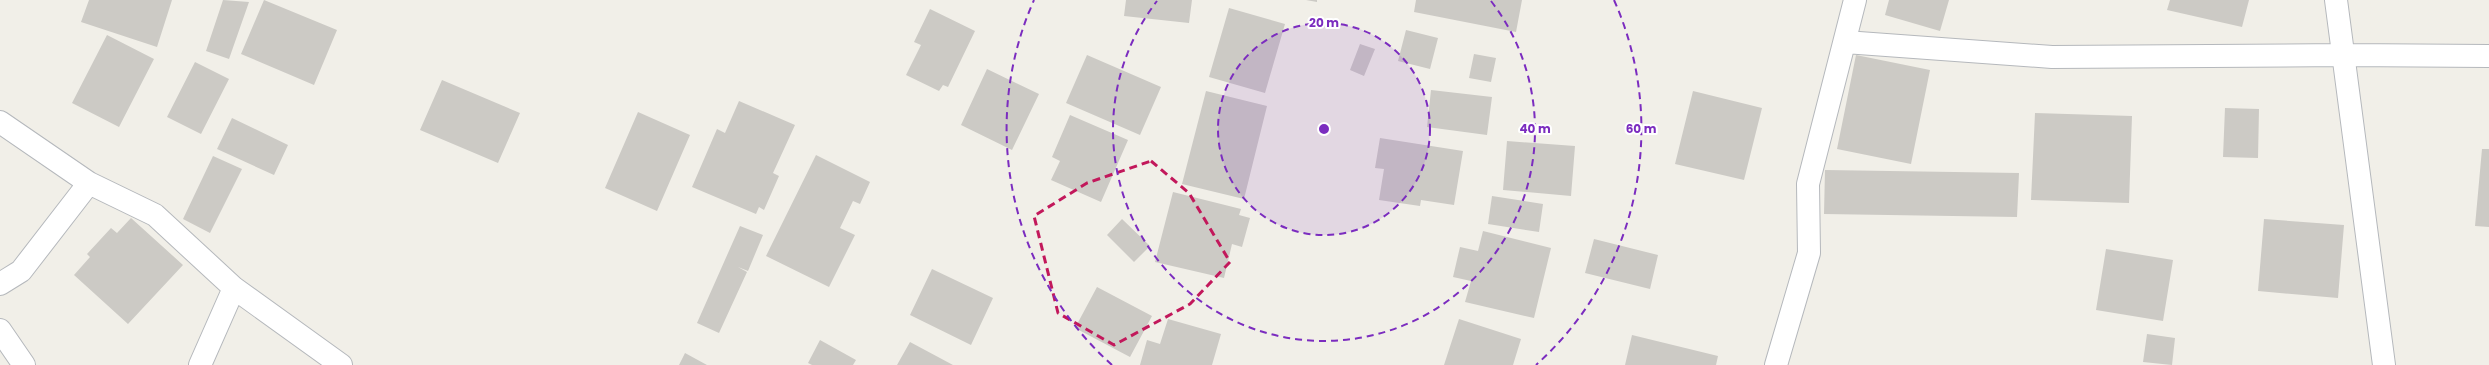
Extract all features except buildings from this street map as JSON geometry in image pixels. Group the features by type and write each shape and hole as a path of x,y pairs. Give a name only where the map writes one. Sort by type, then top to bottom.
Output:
{"street":[{"path":"1776,365 1809,253 1808,184 1855,0"},
{"path":"2336,0 2384,365"},
{"path":"1845,42 2052,57 2344,55 2489,56"},
{"path":"0,122 89,183 155,216 234,288 341,365"},
{"path":"0,284 21,271 89,183"},
{"path":"200,365 234,288"},
{"path":"0,330 24,365"}],"highlighted area":[{"path":"1151,161 1189,193 1230,262 1190,304 1114,345 1058,313 1034,216 1087,183"}]}
